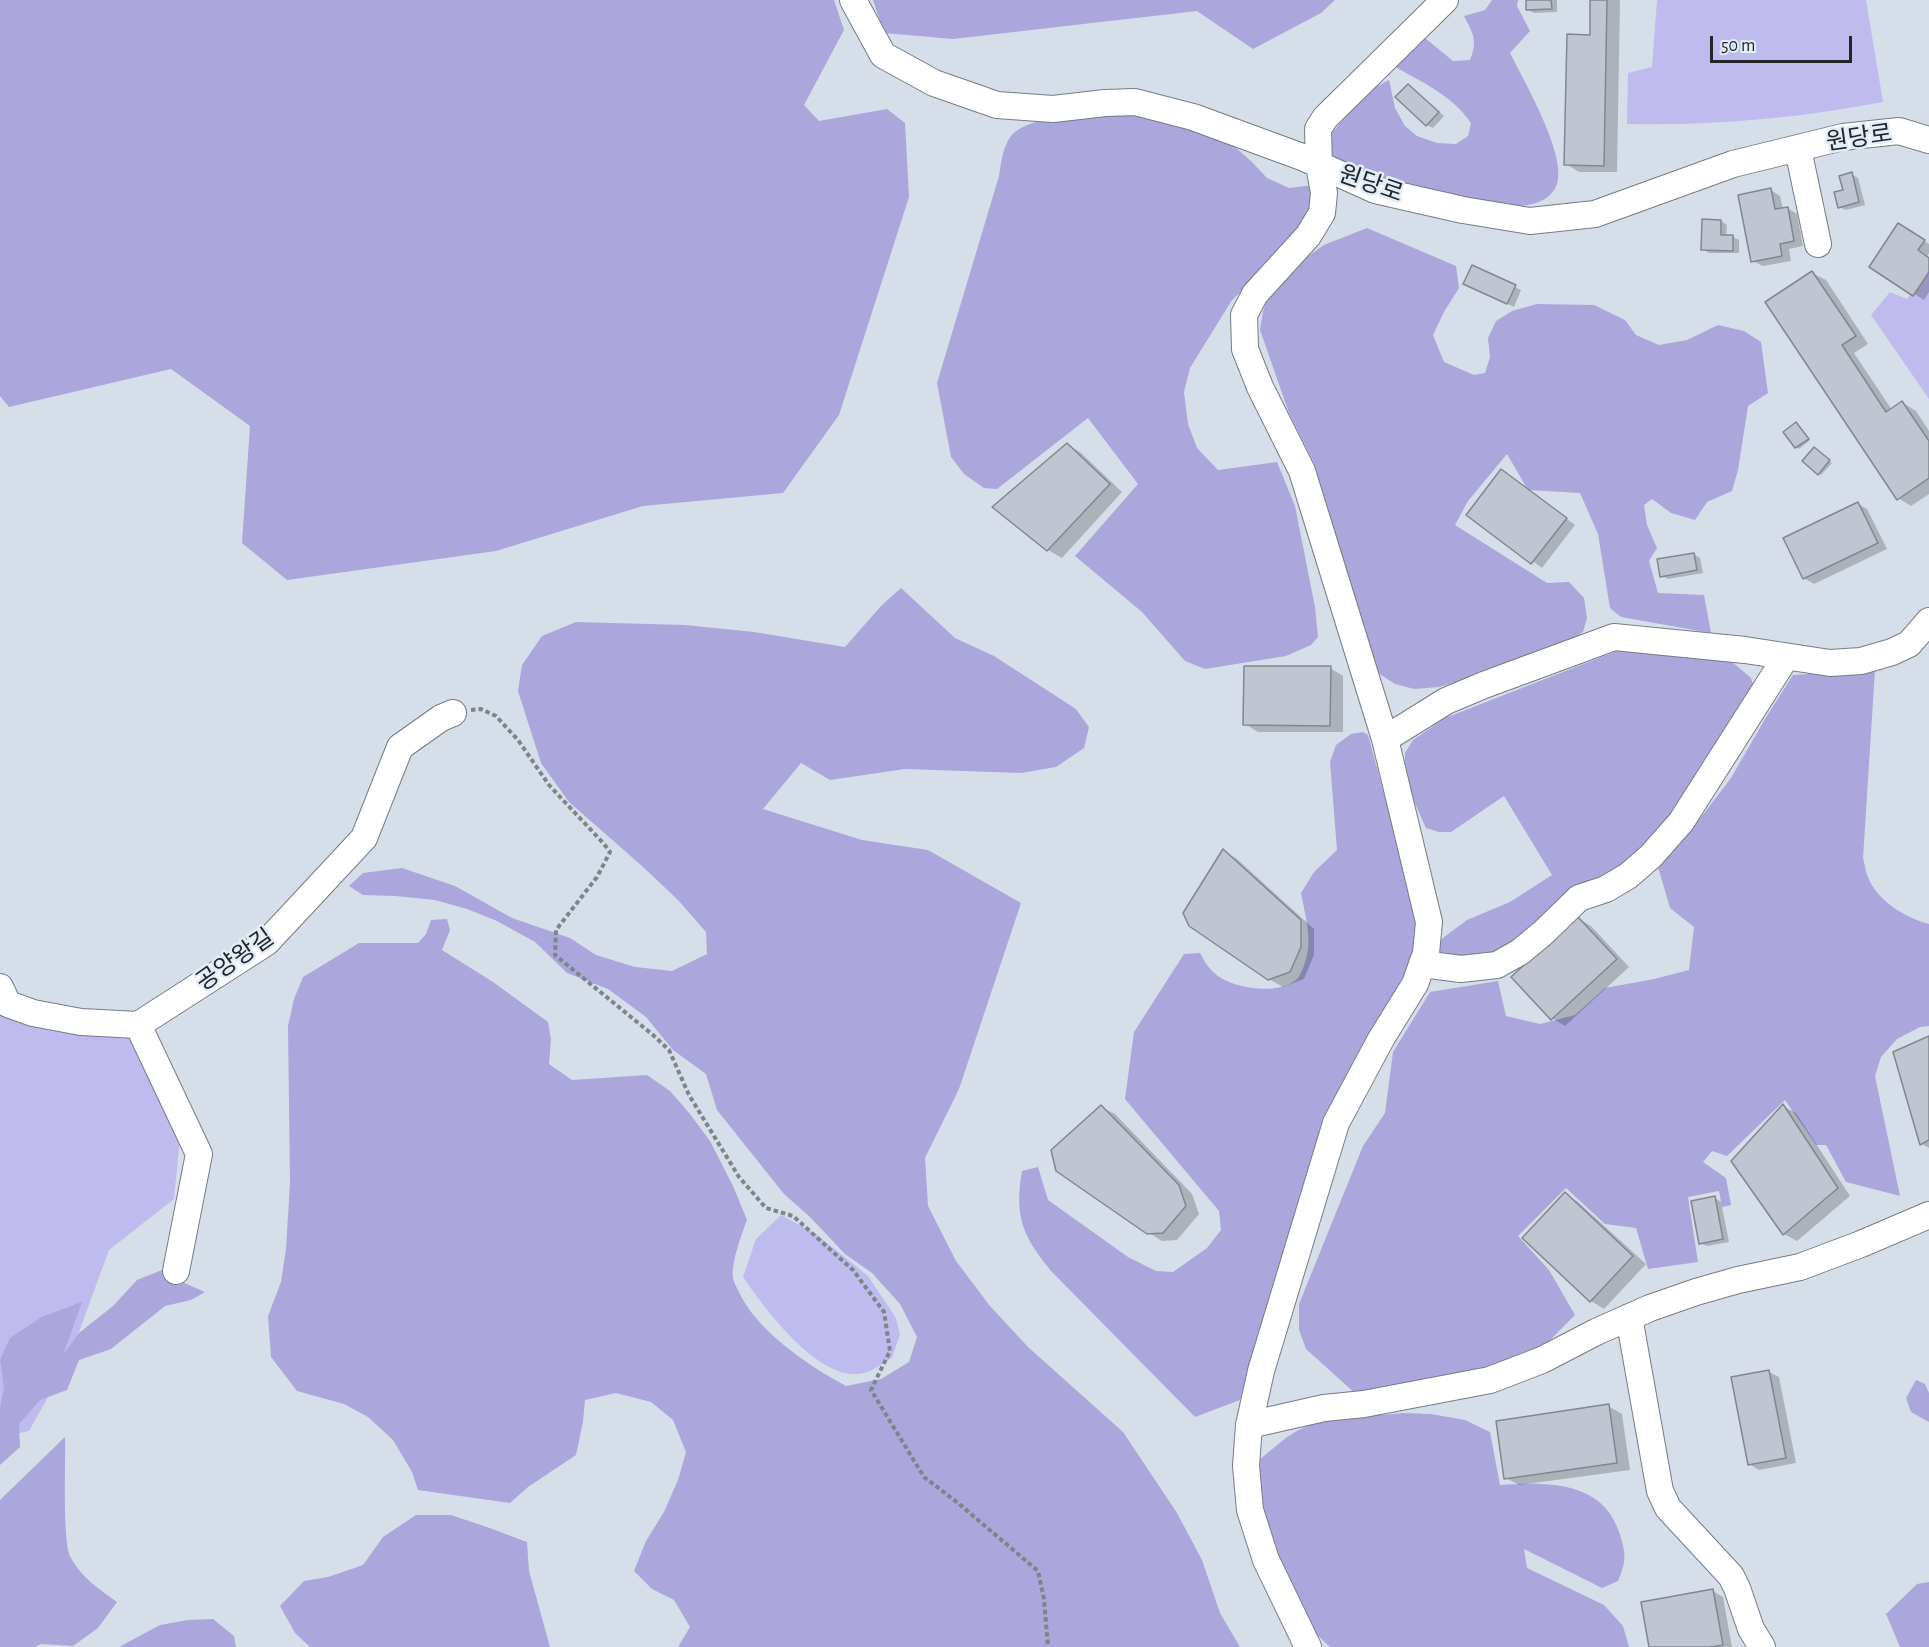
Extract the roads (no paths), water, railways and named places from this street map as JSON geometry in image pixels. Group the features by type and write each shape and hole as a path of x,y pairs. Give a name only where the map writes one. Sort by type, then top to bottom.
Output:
{"street":[{"name":"원당로","path":"853,0 883,55 934,83 997,105 1053,109 1135,102 1193,117 1319,165 1375,190 1463,210 1530,220 1595,214 1733,164 1843,137 1899,130 1929,140"},
{"path":"1308,1647 1266,1560 1250,1510 1246,1466 1249,1425 1261,1371 1336,1123 1381,1039 1415,984 1426,953 1429,922 1385,739 1302,471 1260,387 1245,349 1244,315 1255,294 1308,236 1322,213 1324,193 1319,165 1318,129 1325,118 1445,0"},
{"path":"1798,149 1818,244"},
{"path":"1385,739 1446,701 1614,637 1745,650 1830,663 1861,661 1892,652 1909,644 1929,621"},
{"path":"1422,964 1461,969 1497,965 1520,952 1579,898 1606,889 1628,876 1651,856 1681,822 1786,657"},
{"name":"공양왕길","path":"138,1025 267,942 364,838 400,747 441,718 453,713"},
{"path":"3,999 33,1013 81,1022 138,1025 199,1154 176,1271"},
{"path":"1249,1425 1324,1407 1364,1404 1490,1380 1542,1360 1629,1317 1696,1292 1738,1280 1800,1267 1929,1215"},
{"path":"1629,1317 1660,1491 1668,1508 1731,1576 1751,1629 1762,1647"}]}
